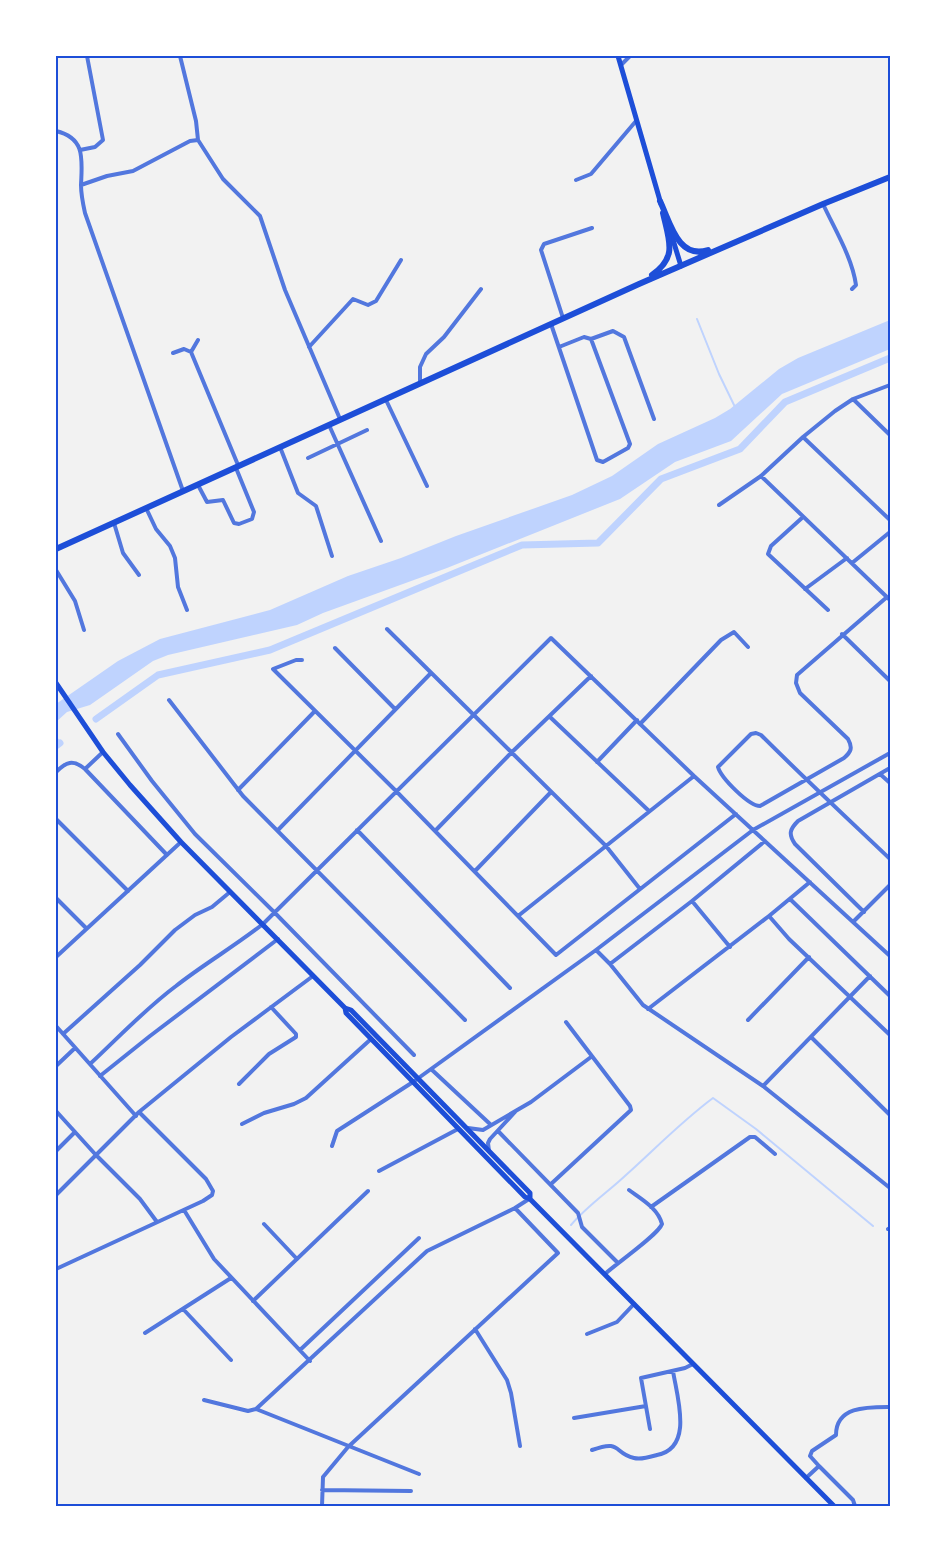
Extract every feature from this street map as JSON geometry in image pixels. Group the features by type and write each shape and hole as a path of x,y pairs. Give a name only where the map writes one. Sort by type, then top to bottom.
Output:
{"main road":[{"path":"618,56 681,266"},
{"path":"56,549 639,284 823,204 890,179"},
{"path":"660,201 679,242 686,249 701,252 747,237"},
{"path":"639,284 662,268 670,254 660,201"},
{"path":"56,683 103,752 181,842 345,1008 351,1010 525,1197 530,1198 834,1506"},
{"path":"345,1008 346,1013 371,1039 416,1080"},
{"path":"462,1128 530,1193 530,1198"}],"street":[{"path":"80,150 95,147 103,140 87,56"},
{"path":"180,56 196,121 194,141 223,179 260,216 285,290 341,420"},
{"path":"621,65 630,56"},
{"path":"576,180 591,174 637,120"},
{"path":"56,131 71,137 80,150 85,213 183,491"},
{"path":"81,185 107,176 133,171 194,141"},
{"path":"823,204 854,275 855,285 852,289"},
{"path":"563,319 541,246 592,228"},
{"path":"309,347 353,299 368,305 376,301 401,260"},
{"path":"420,384 420,367 426,354 444,337 482,289"},
{"path":"551,324 597,460 603,462 628,448 630,444 591,339"},
{"path":"559,347 584,337 591,339 613,331 624,337 654,419"},
{"path":"191,352 198,340"},
{"path":"173,352 184,349 191,352 254,512 252,519 239,524 234,523 223,500 207,502 198,485"},
{"path":"719,505 761,476 803,436 854,399 891,385"},
{"path":"386,399 427,486"},
{"path":"854,399 891,435"},
{"path":"329,425 381,542"},
{"path":"308,458 367,430"},
{"path":"803,436 891,520"},
{"path":"280,447 298,493 316,506 332,556"},
{"path":"761,476 889,598 842,634 797,675 796,683 800,693 848,739 851,750 844,758 806,779 760,806 756,806 723,776 718,767 751,734 760,735 806,779 819,793 891,859"},
{"path":"146,508 156,529 170,546 175,558 178,587 187,610"},
{"path":"803,517 771,546 768,554 828,610"},
{"path":"114,523 123,553 139,575"},
{"path":"852,563 891,532"},
{"path":"805,589 847,558"},
{"path":"56,570 75,601 84,630"},
{"path":"387,629 606,846 640,889"},
{"path":"597,762 721,640 734,632 748,646"},
{"path":"842,634 891,681"},
{"path":"90,1064 174,987 207,962 227,952 275,913 551,638 694,776 891,956"},
{"path":"335,648 395,708"},
{"path":"302,660 273,669 556,955 735,814"},
{"path":"278,830 431,673"},
{"path":"435,831 591,676"},
{"path":"169,700 238,790 465,1020"},
{"path":"238,790 315,711"},
{"path":"550,717 649,811"},
{"path":"118,734 152,782 195,834 414,1055"},
{"path":"85,769 103,752"},
{"path":"332,1146 337,1131 416,1080 596,951 753,830 891,753"},
{"path":"56,772 64,764 78,763 167,855"},
{"path":"864,912 790,836 791,828 798,821 891,768"},
{"path":"880,774 891,783"},
{"path":"518,916 694,776"},
{"path":"475,871 552,792"},
{"path":"56,819 128,891"},
{"path":"357,830 510,988"},
{"path":"610,964 765,841"},
{"path":"56,957 181,842"},
{"path":"648,1009 810,882"},
{"path":"854,922 891,885"},
{"path":"63,1034 175,930 231,892"},
{"path":"56,898 86,928"},
{"path":"790,899 891,996"},
{"path":"692,901 729,947"},
{"path":"769,916 891,1035"},
{"path":"100,1076 278,939"},
{"path":"596,951 648,1009 764,1086 891,1188"},
{"path":"748,1020 809,957"},
{"path":"56,1195 138,1114 271,1006 313,976"},
{"path":"764,1086 870,976"},
{"path":"239,1084 269,1054 296,1038 296,1034 271,1006"},
{"path":"551,1184 631,1110 566,1022"},
{"path":"56,1026 100,1076 206,1179 213,1191 209,1198 56,1269"},
{"path":"811,1037 891,1115"},
{"path":"242,1124 264,1113 300,1101 371,1039"},
{"path":"56,1066 75,1048"},
{"path":"379,1171 462,1128 483,1130 531,1102 591,1057"},
{"path":"431,1069 490,1124"},
{"path":"489,1152 488,1143 517,1109"},
{"path":"56,1111 140,1199 157,1222"},
{"path":"498,1131 578,1213 582,1227 617,1262"},
{"path":"56,1151 75,1132"},
{"path":"651,1206 750,1137 755,1137 776,1154"},
{"path":"605,1274 660,1229 661,1220 651,1206 629,1190"},
{"path":"253,1301 368,1191"},
{"path":"204,1400 248,1411 256,1409 427,1251 515,1209 530,1198"},
{"path":"322,1506 322,1479 345,1446 558,1254 515,1209"},
{"path":"184,1210 214,1259 310,1361"},
{"path":"264,1224 297,1259"},
{"path":"300,1350 419,1238"},
{"path":"145,1333 231,1278"},
{"path":"588,1334 617,1322 634,1304"},
{"path":"183,1309 231,1360"},
{"path":"475,1329 507,1380 520,1446"},
{"path":"650,1429 641,1378 693,1364"},
{"path":"592,1450 611,1445 628,1456 638,1459 662,1454 673,1447 680,1431 673,1371"},
{"path":"574,1418 646,1406"},
{"path":"855,1506 853,1500 810,1456 812,1451 836,1435 839,1420 861,1408 891,1407"},
{"path":"256,1409 419,1474"},
{"path":"806,1478 819,1466"},
{"path":"322,1490 411,1491"},
{"path":"877,1506 891,1506"}],"water":[{"path":"890,320 890,349 782,394 731,441 675,462 620,499 297,625 168,655 153,661 90,705 67,712 56,722 56,704 118,661 160,639 270,610 348,576 572,495 612,476 658,444 730,409 779,369 798,358"}],"waterway":[{"path":"697,319 735,407"},
{"path":"96,719 158,675 270,650 522,545 598,543 661,479 740,449 785,402 890,358"},
{"path":"56,737 60,743"},
{"path":"56,746 60,743"},
{"path":"571,1225 713,1098 756,1129 873,1226"}]}
